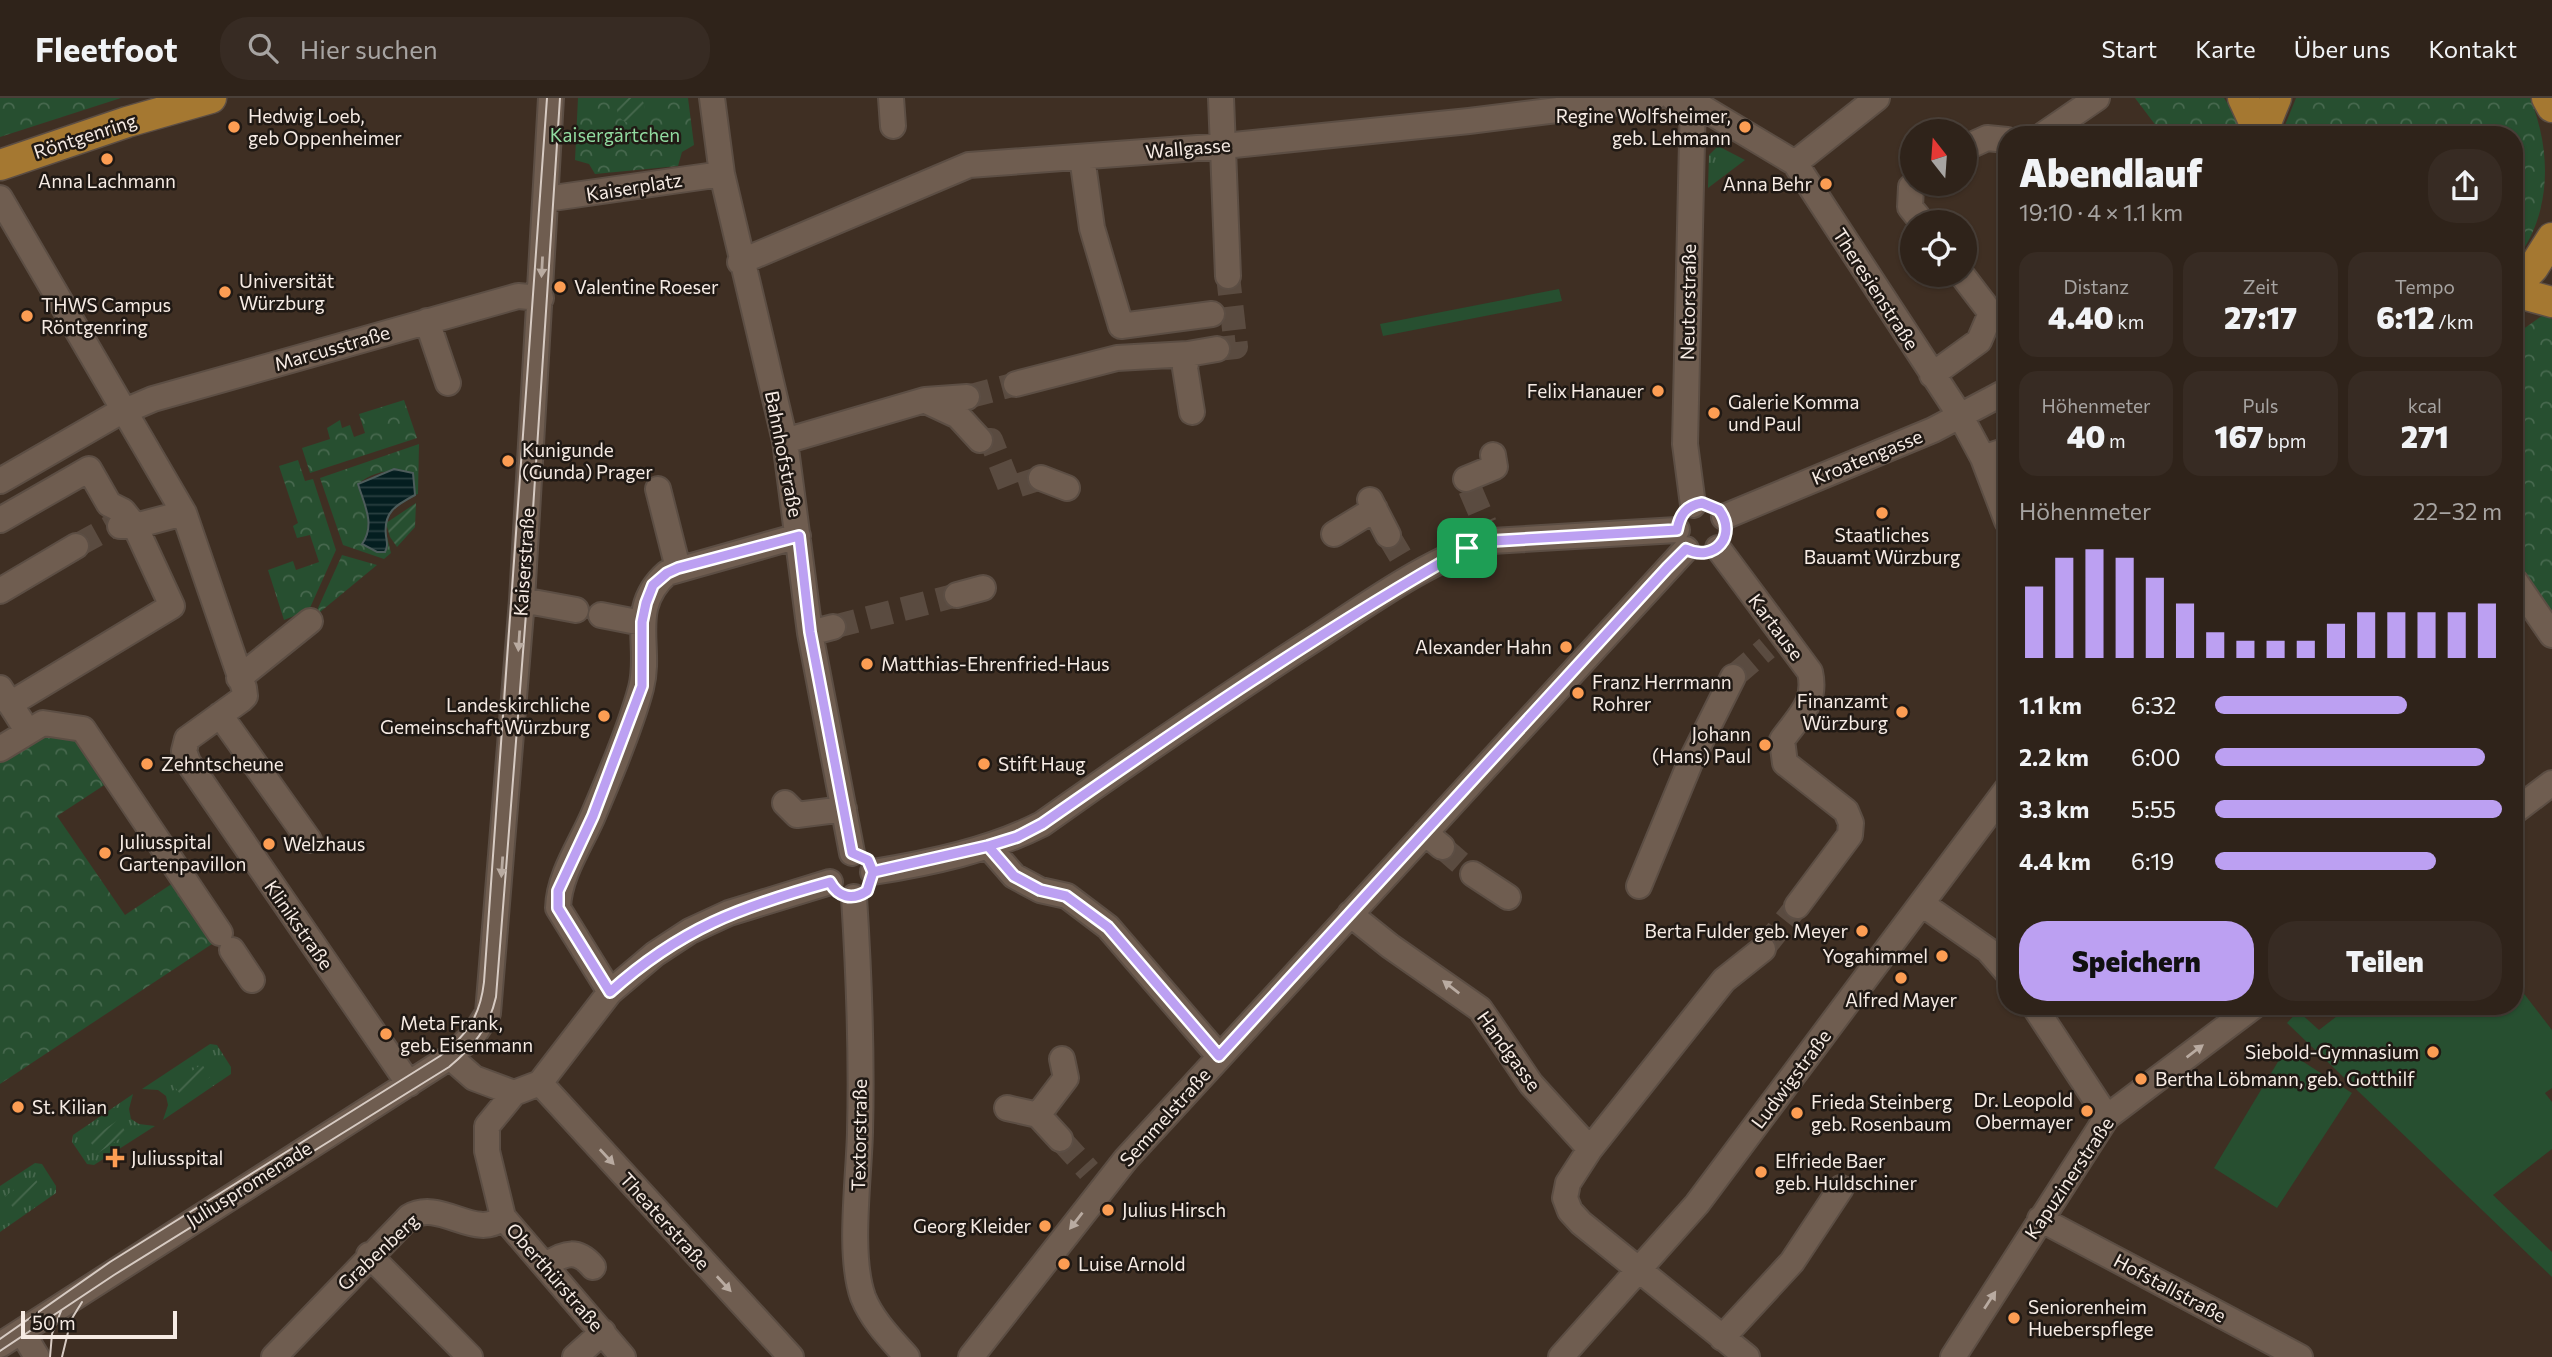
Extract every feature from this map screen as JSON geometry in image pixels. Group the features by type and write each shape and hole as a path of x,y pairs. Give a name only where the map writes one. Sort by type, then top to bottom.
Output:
{"main road":[{"name":"Röntgenring","path":"0,164 127,122 211,98"},
{"path":"2243,98 2257,126"},
{"path":"2265,126 2276,98"},
{"path":"2547,98 2552,107"},
{"path":"2523,278 2533,268 2552,238"},
{"path":"2523,294 2552,302"}],"street":[{"name":"Bahnhofstraße","path":"712,98 722,174 740,262 785,441 799,536 821,629 852,853"},
{"path":"891,98 894,126"},
{"path":"1221,98 1224,146 1222,182 1228,276"},
{"name":"Wallgasse","path":"740,262 969,165 1224,146 1469,121 1654,98"},
{"path":"1795,163 1877,98"},
{"path":"2056,126 2097,98"},
{"name":"Theresienstraße","path":"1687,100 1795,163 1961,417 1983,458 1998,497"},
{"name":"Neutorstraße","path":"1687,100 1685,444 1693,505"},
{"name":"Kaiserstraße","path":"488,1013 522,600 529,297 546,199 549,102"},
{"path":"1978,142 1987,138 1998,139"},
{"path":"1082,157 1092,228 1121,326 1212,314"},
{"name":"Kaiserplatz","path":"546,199 722,174"},
{"path":"0,198 126,410 174,515 239,678 310,621"},
{"path":"1932,375 1979,341 1991,313 1971,287"},
{"name":"Marcusstraße","path":"0,481 126,410 153,398 426,321 529,297"},
{"path":"426,321 448,383"},
{"path":"1016,384 1117,358 1188,354 1217,349"},
{"path":"1188,354 1185,368 1192,412"},
{"name":"Kroatengasse","path":"1724,517 1961,417 1998,396"},
{"path":"785,441 925,400 967,397"},
{"path":"925,400 958,416 980,440"},
{"path":"1983,458 1998,453"},
{"path":"1466,479 1495,467 1493,455"},
{"path":"0,520 89,469 108,504 123,511 125,526 172,606 6,704 28,732"},
{"path":"1041,478 1067,488"},
{"path":"657,489 678,568"},
{"path":"1334,534 1373,505 1388,535"},
{"path":"873,872 988,846 1017,837 1042,824 1410,573 1467,548 1489,532 1698,545 1727,532 1724,517 1711,505 1693,505"},
{"name":"Semmelstraße","path":"971,1357 1096,1178 1219,1056 1350,914 1433,840 1698,545 1679,517 1693,505"},
{"path":"125,526 174,515"},
{"path":"610,992 558,908 558,891 593,816 642,686 642,622 653,585 678,568 799,536"},
{"name":"Kartause","path":"1698,545 1774,641 1810,672 1814,689 1809,702 1782,740 1781,752 1785,763 1846,811 1851,822 1850,835 1797,906"},
{"path":"0,591 76,546"},
{"path":"957,595 983,588"},
{"path":"2523,593 2552,635"},
{"path":"522,600 576,610"},
{"path":"601,615 642,622"},
{"path":"1639,886 1690,763 1733,677"},
{"name":"Klinikstraße","path":"239,678 245,696 187,739 184,751 188,762 409,1084"},
{"path":"220,715 309,841"},
{"path":"0,749 43,723 83,729 252,980"},
{"path":"2523,805 2552,783"},
{"name":"Ludwigstraße","path":"1561,1357 1697,1204 1998,801"},
{"path":"785,803 797,816 844,808"},
{"path":"988,846 1014,876 1040,890 1066,896 1108,927 1219,1056"},
{"path":"852,853 868,860 873,872 867,891 854,897 839,894 830,882 833,862 852,853"},
{"path":"1473,874 1508,897"},
{"path":"450,1057 474,1078 514,1093 540,1083 610,992 655,954 710,921 749,906 830,882"},
{"name":"Textorstraße","path":"854,897 860,1075 857,1270 864,1298 879,1326 907,1357"},
{"path":"1922,904 1988,950 1998,962"},
{"name":"Handgasse","path":"1350,914 1390,946 1480,1009 1531,1084 1590,1149"},
{"path":"1744,1356 1637,1271 1570,1211 1565,1198 1568,1183 1590,1149 1724,980 1763,949"},
{"name":"Juliuspromenade","path":"0,1345 450,1057 475,1033 488,1013"},
{"path":"2040,1015 2107,1117"},
{"name":"Kapuzinerstraße","path":"1953,1357 2107,1117 2242,1015"},
{"path":"1038,1115 1066,1078 1062,1059"},
{"name":"Theaterstraße","path":"540,1083 791,1357"},
{"name":"Oberthürstraße","path":"514,1093 487,1126 487,1151 503,1216 623,1357"},
{"path":"1007,1108 1038,1115 1060,1139"},
{"path":"1723,1338 1792,1262 1841,1188"},
{"name":"Grabenberg","path":"274,1357 369,1255 419,1211 436,1211 484,1226 495,1224 503,1216"},
{"name":"Hofstallstraße","path":"2040,1219 2300,1357"},
{"path":"546,1265 561,1255 572,1253 582,1255 593,1267"},
{"path":"369,1255 470,1357"},
{"path":"22,1332 37,1357"},
{"path":"575,1357 603,1332"}],"green space":[{"path":"631,95 641,99 645,109 641,119 631,123 621,119 617,109 621,99"},
{"path":"0,98 121,98 0,137"},
{"name":"Kaisergärtchen","path":"578,98 688,98 694,145 682,152 678,166 595,174 589,164 575,160"},
{"path":"2135,98 2224,98 2235,115 2238,126 2156,126"},
{"path":"2296,98 2530,98 2542,139 2545,161 2542,203 2536,224 2523,249 2523,126 2285,126"},
{"path":"1718,146 1745,160 1708,188 1709,155"},
{"path":"1559,289 1562,301 1383,336 1380,324"},
{"path":"2543,315 2552,319 2552,615 2523,570 2523,329"},
{"path":"404,400 417,438 310,473 302,448 330,439 327,428 340,420 342,428 350,425 354,437 365,433 359,414"},
{"path":"419,444 418,494 415,495 413,473 377,473 358,484 368,522 362,544 388,547 385,529 391,553 384,559 343,545 320,478"},
{"path":"298,460 305,481 313,479 336,550 309,610 284,620 268,570 293,561 296,570 319,562 310,535 297,538 293,526 298,523 279,466"},
{"path":"416,503 415,527 397,547 390,537 386,523"},
{"path":"342,555 377,565 314,617"},
{"path":"37,735 74,735 109,782 57,816 125,915 179,879 217,934 210,940 212,944 0,1084 0,758"},
{"name":"Siebold-Gymnasium","path":"2523,992 2552,1030 2552,1088 2545,1093 2552,1102 2552,1149 2493,1195 2552,1252 2552,1277 2287,1023 2294,1015 2302,1015 2319,1030 2338,1015 2523,1015"},
{"path":"210,1044 217,1045 231,1067 231,1074 163,1120 168,1105 166,1096 158,1090 142,1089"},
{"path":"2285,1050 2352,1093 2277,1208 2214,1168"},
{"path":"202,1064 210,1077 182,1097 173,1084"},
{"path":"133,1094 129,1109 131,1119 139,1124 155,1126 94,1165 87,1164 72,1142 73,1135"},
{"path":"118,1120 127,1134 98,1153 89,1140"},
{"path":"35,1163 42,1164 56,1186 56,1193 0,1232 0,1186"},
{"path":"34,1177 43,1190 14,1209 5,1196"}],"water":[{"path":"394,469 413,473 415,495 392,510 387,521 386,550 377,552 362,544 368,522 358,484"}],"tunnel":[{"path":"1217,349 1236,347 1228,276"},
{"path":"967,397 1016,384"},
{"path":"980,440 991,440 1010,488 1041,478"},
{"path":"1470,489 1485,524"},
{"path":"76,546 114,525"},
{"path":"1388,535 1407,567"},
{"path":"833,627 957,595"},
{"path":"1733,677 1767,648"},
{"path":"1442,847 1473,874"},
{"path":"1763,949 1797,906"},
{"path":"1060,1139 1089,1171"}],"tram line":[{"path":"0,1339 110,1262 440,1056 465,1033 475,1015 484,982 547,98"},
{"path":"0,1351 114,1275 449,1067 473,1044 489,1018 496,997 527,601 560,98"},
{"path":"62,1357 71,1320 82,1302"},
{"path":"50,1357 52,1334 61,1311"}],"place":[{"name":"Hedwig Loeb, geb Oppenheimer","path":"234,127"},
{"name":"Regine Wolfsheimer, geb. Lehmann","path":"1745,127"},
{"name":"Anna Lachmann","path":"107,159"},
{"name":"Anna Behr","path":"1826,184"},
{"name":"Valentine Roeser","path":"560,287"},
{"name":"Universität Würzburg","path":"225,292"},
{"name":"THWS Campus Röntgenring","path":"27,316"},
{"name":"Felix Hanauer","path":"1658,391"},
{"name":"Galerie Komma und Paul","path":"1714,413"},
{"name":"Kunigunde (Gunda) Prager","path":"508,461"},
{"name":"Staatliches Bauamt Würzburg","path":"1882,513"},
{"name":"Alexander Hahn","path":"1566,647"},
{"name":"Matthias-Ehrenfried-Haus","path":"867,664"},
{"name":"Franz Herrmann Rohrer","path":"1578,693"},
{"name":"Finanzamt Würzburg","path":"1902,712"},
{"name":"Landeskirchliche Gemeinschaft Würzburg","path":"604,716"},
{"name":"Johann (Hans) Paul","path":"1765,745"},
{"name":"Zehntscheune","path":"147,764"},
{"name":"Stift Haug","path":"984,764"},
{"name":"Welzhaus","path":"269,844"},
{"name":"Juliusspital Gartenpavillon","path":"105,853"},
{"name":"Berta Fulder geb. Meyer","path":"1862,931"},
{"name":"Yogahimmel","path":"1942,956"},
{"name":"Alfred Mayer","path":"1901,978"},
{"name":"Meta Frank, geb. Eisenmann","path":"386,1034"},
{"name":"Siebold-Gymnasium","path":"2433,1052"},
{"name":"Bertha Löbmann, geb. Gotthilf","path":"2141,1079"},
{"name":"St. Kilian","path":"18,1107"},
{"name":"Dr. Leopold Obermayer","path":"2087,1111"},
{"name":"Frieda Steinberg geb. Rosenbaum","path":"1797,1113"},
{"name":"Juliusspital","path":"115,1158"},
{"name":"Elfriede Baer geb. Huldschiner","path":"1761,1172"},
{"name":"Julius Hirsch","path":"1108,1210"},
{"name":"Georg Kleider","path":"1045,1226"},
{"name":"Luise Arnold","path":"1064,1264"},
{"name":"Seniorenheim Hueberspflege","path":"2014,1318"}],"route":[{"path":"1467,548 1361,608 1222,699 1042,824 1017,837 873,872 871,886 861,895 854,897 839,894 830,882 729,913 673,942 637,967 610,992 558,908 558,891 593,816 642,686 642,622 653,585 678,568 799,536 810,632 852,853 868,860 873,872 988,846 1014,876 1040,890 1066,896 1090,911 1108,927 1219,1056 1667,568 1686,549 1701,554 1718,548 1724,541 1727,524 1719,510 1702,503 1685,510 1679,517 1677,530 1492,541 1467,548"}]}
